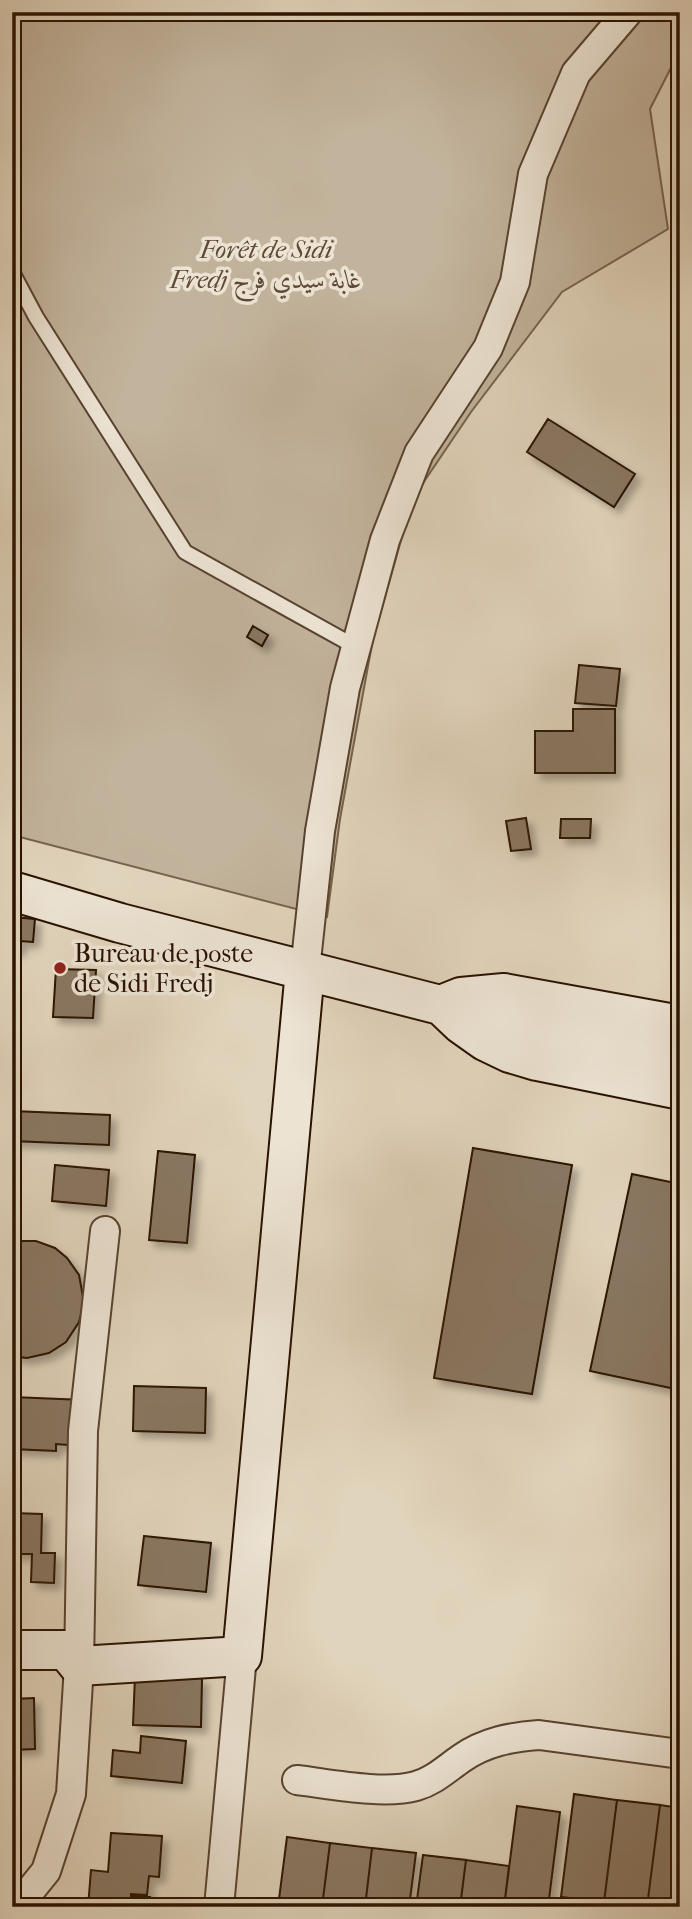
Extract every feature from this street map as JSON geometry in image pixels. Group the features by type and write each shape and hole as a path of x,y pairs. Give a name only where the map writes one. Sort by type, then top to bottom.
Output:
{"main road":[{"path":"12,891 120,923 524,1026 680,1057"},
{"path":"12,1650 66,1650 79,1666 242,1656 305,970"},
{"path":"441,1005 461,997 504,993 680,1026"},
{"path":"441,1005 485,1041 510,1053 680,1090"}],"street":[{"path":"305,970 320,831 345,688 385,540 419,453 488,348 515,282 533,174 576,73 628,12"},
{"path":"17,1907 46,1871 71,1794 79,1666 83,1431 106,1231"},
{"path":"219,1907 242,1656"},
{"path":"297,1780 400,1789 432,1780 479,1748 498,1741 539,1735 680,1754"}],"lane":[{"path":"12,272 36,317 185,552 356,647"}],"green space":[{"name":"Forêt de Sidi Fredj غابة سيدي فرج","path":"12,12 680,12 680,50 650,109 668,229 562,292 471,412 413,498 373,639 340,819 327,917 12,835"}],"building":[{"path":"548,419 635,474 614,507 527,452"},
{"path":"253,626 268,635 262,646 247,637"},
{"path":"579,665 620,669 616,706 575,703"},
{"path":"573,709 615,709 615,773 535,773 535,731 573,731"},
{"path":"526,818 531,849 511,851 506,821"},
{"path":"561,819 591,819 590,838 560,838"},
{"path":"12,917 35,919 33,942 20,941 19,950 12,949"},
{"path":"56,969 96,970 93,1018 53,1017"},
{"path":"12,1111 110,1115 109,1145 12,1141"},
{"path":"473,1148 572,1165 532,1394 434,1378"},
{"path":"158,1151 195,1155 187,1243 149,1240"},
{"path":"55,1165 109,1170 106,1206 52,1201"},
{"path":"632,1174 680,1184 680,1390 590,1371"},
{"path":"36,1241 55,1248 67,1258 79,1275 84,1302 79,1322 66,1342 49,1353 27,1358 12,1356 12,1242"},
{"path":"134,1386 206,1388 205,1433 133,1431"},
{"path":"12,1397 84,1400 81,1446 56,1444 56,1451 12,1449"},
{"path":"12,1513 42,1514 41,1553 55,1553 54,1583 31,1582 32,1554 12,1554"},
{"path":"144,1536 211,1543 206,1592 138,1585"},
{"path":"135,1676 202,1678 201,1727 133,1725"},
{"path":"34,1698 35,1749 12,1750 12,1699"},
{"path":"141,1736 186,1741 182,1783 111,1776 113,1750 140,1753"},
{"path":"574,1794 617,1800 604,1902 561,1897"},
{"path":"617,1800 660,1805 647,1907 604,1902"},
{"path":"660,1805 680,1808 680,1907 647,1907"},
{"path":"517,1806 560,1812 548,1907 504,1907"},
{"path":"111,1833 162,1836 159,1877 149,1876 147,1895 131,1894 131,1907 88,1907 91,1870 108,1872"},
{"path":"287,1837 330,1843 322,1907 278,1907"},
{"path":"330,1843 372,1848 365,1907 322,1907"},
{"path":"372,1848 416,1853 409,1907 365,1907"},
{"path":"423,1855 466,1860 460,1907 416,1907"},
{"path":"466,1860 509,1866 504,1907 460,1907"},
{"path":"133,1896 150,1897 149,1907 132,1907"}],"place":[{"name":"Bureau de poste de Sidi Fredj","path":"60,968"}]}
